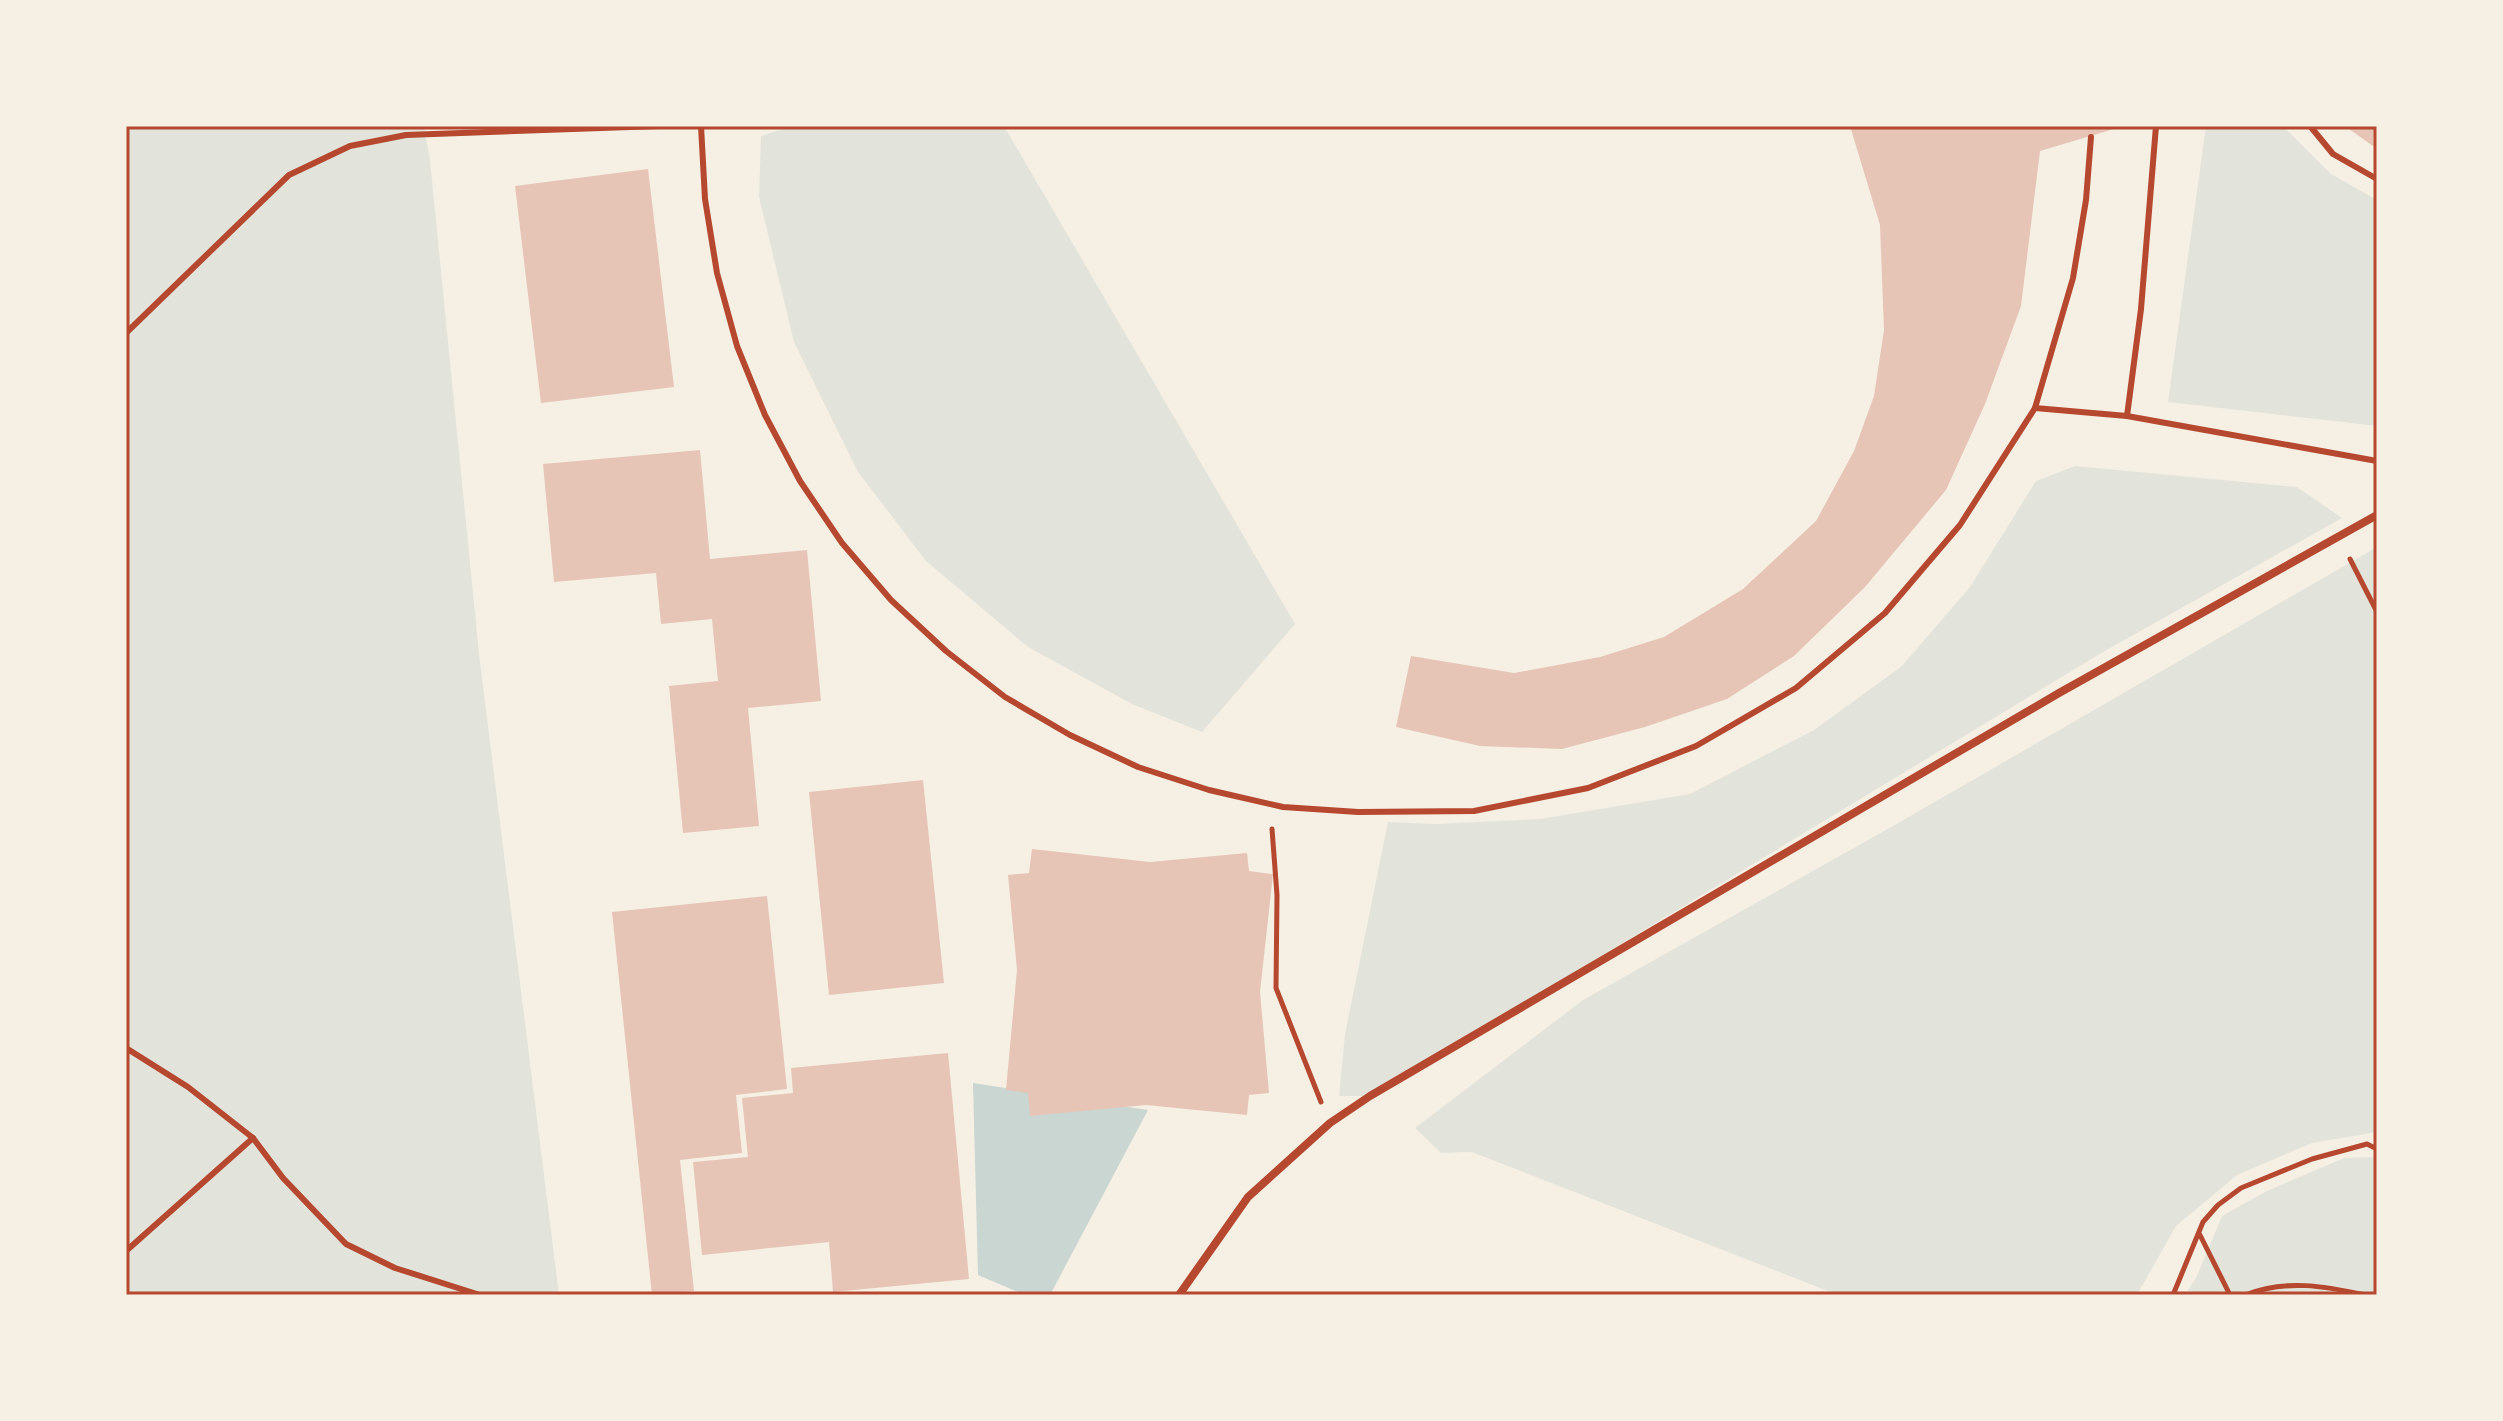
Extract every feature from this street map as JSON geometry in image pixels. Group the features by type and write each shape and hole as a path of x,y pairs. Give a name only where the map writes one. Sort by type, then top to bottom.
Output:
{"street":[{"path":"1179,1295 1248,1197 1330,1123 1384,1088 2032,709 2377,515"}],"lane":[{"path":"126,333 289,175 350,146 406,135 659,126"},
{"path":"701,126 707,214 717,273 737,346 765,415 800,481 842,543 902,610 946,651 1005,697 1070,735 1138,767 1209,790 1270,804 1358,812 1474,811 1588,788 1696,746 1796,688 1885,613 1960,525 2035,408 2073,278 2086,200 2091,137"},
{"path":"2127,416 2141,309 2156,126"},
{"path":"2310,126 2333,154 2377,179"},
{"path":"2035,408 2127,416 2377,461"},
{"path":"126,1048 188,1087 253,1138 283,1178 346,1244 395,1268 480,1295"},
{"path":"126,1251 253,1138"}],"path":[{"path":"2339,538 2377,612"},
{"path":"1270,804 1277,895 1276,988 1330,1123"},
{"path":"2173,1295 2203,1222 2218,1205 2241,1188 2312,1159 2367,1144 2377,1149"},
{"path":"2199,1234 2230,1295"},
{"path":"2245,1295 2262,1288 2300,1284 2366,1295"}],"shaded area":[{"path":"126,126 424,126 430,160 479,654 559,1295 126,1295"},
{"path":"792,126 1004,126 1295,624 1202,732 1132,704 1028,647 926,561 858,472 794,342 759,197 761,136"},
{"path":"2206,126 2283,126 2331,174 2377,200 2377,426 2168,402"},
{"path":"2075,466 2297,487 2342,518 2103,652 1370,1096 1339,1096 1345,1034 1388,822 1435,824 1540,819 1690,794 1814,730 1902,666 1970,587 2036,481"},
{"path":"2377,547 2377,1132 2312,1143 2237,1175 2176,1226 2137,1295 1838,1295 1472,1152 1441,1153 1415,1128 1583,1000 1893,826"},
{"path":"973,1083 1148,1110 1050,1295 1025,1295 978,1275"},
{"path":"2377,1157 2377,1295 2185,1295 2196,1278 2222,1216 2267,1191 2344,1158"}],"building":[{"path":"1850,126 2124,126 2040,151 2021,306 1985,404 1946,490 1865,587 1794,656 1727,699 1645,727 1562,749 1480,746 1396,727 1411,656 1514,673 1600,657 1664,637 1743,589 1816,521 1854,451 1874,396 1884,330 1880,225"},
{"path":"2345,126 2377,126 2377,149"},
{"path":"648,169 674,387 541,403 515,186"},
{"path":"700,450 710,559 807,550 821,701 748,708 759,826 683,833 669,686 718,681 712,619 661,624 656,573 554,582 543,464"},
{"path":"923,780 944,983 829,995 809,792"},
{"path":"1032,849 1150,862 1247,853 1249,871 1273,874 1260,992 1269,1093 1249,1095 1247,1115 1146,1105 1030,1116 1028,1093 1006,1090 1017,970 1008,875 1029,873"},
{"path":"767,896 787,1089 736,1095 742,1153 680,1160 694,1291 652,1295 612,912"},
{"path":"948,1053 969,1279 833,1292 829,1242 702,1255 693,1162 748,1157 742,1098 793,1093 791,1068"}]}
